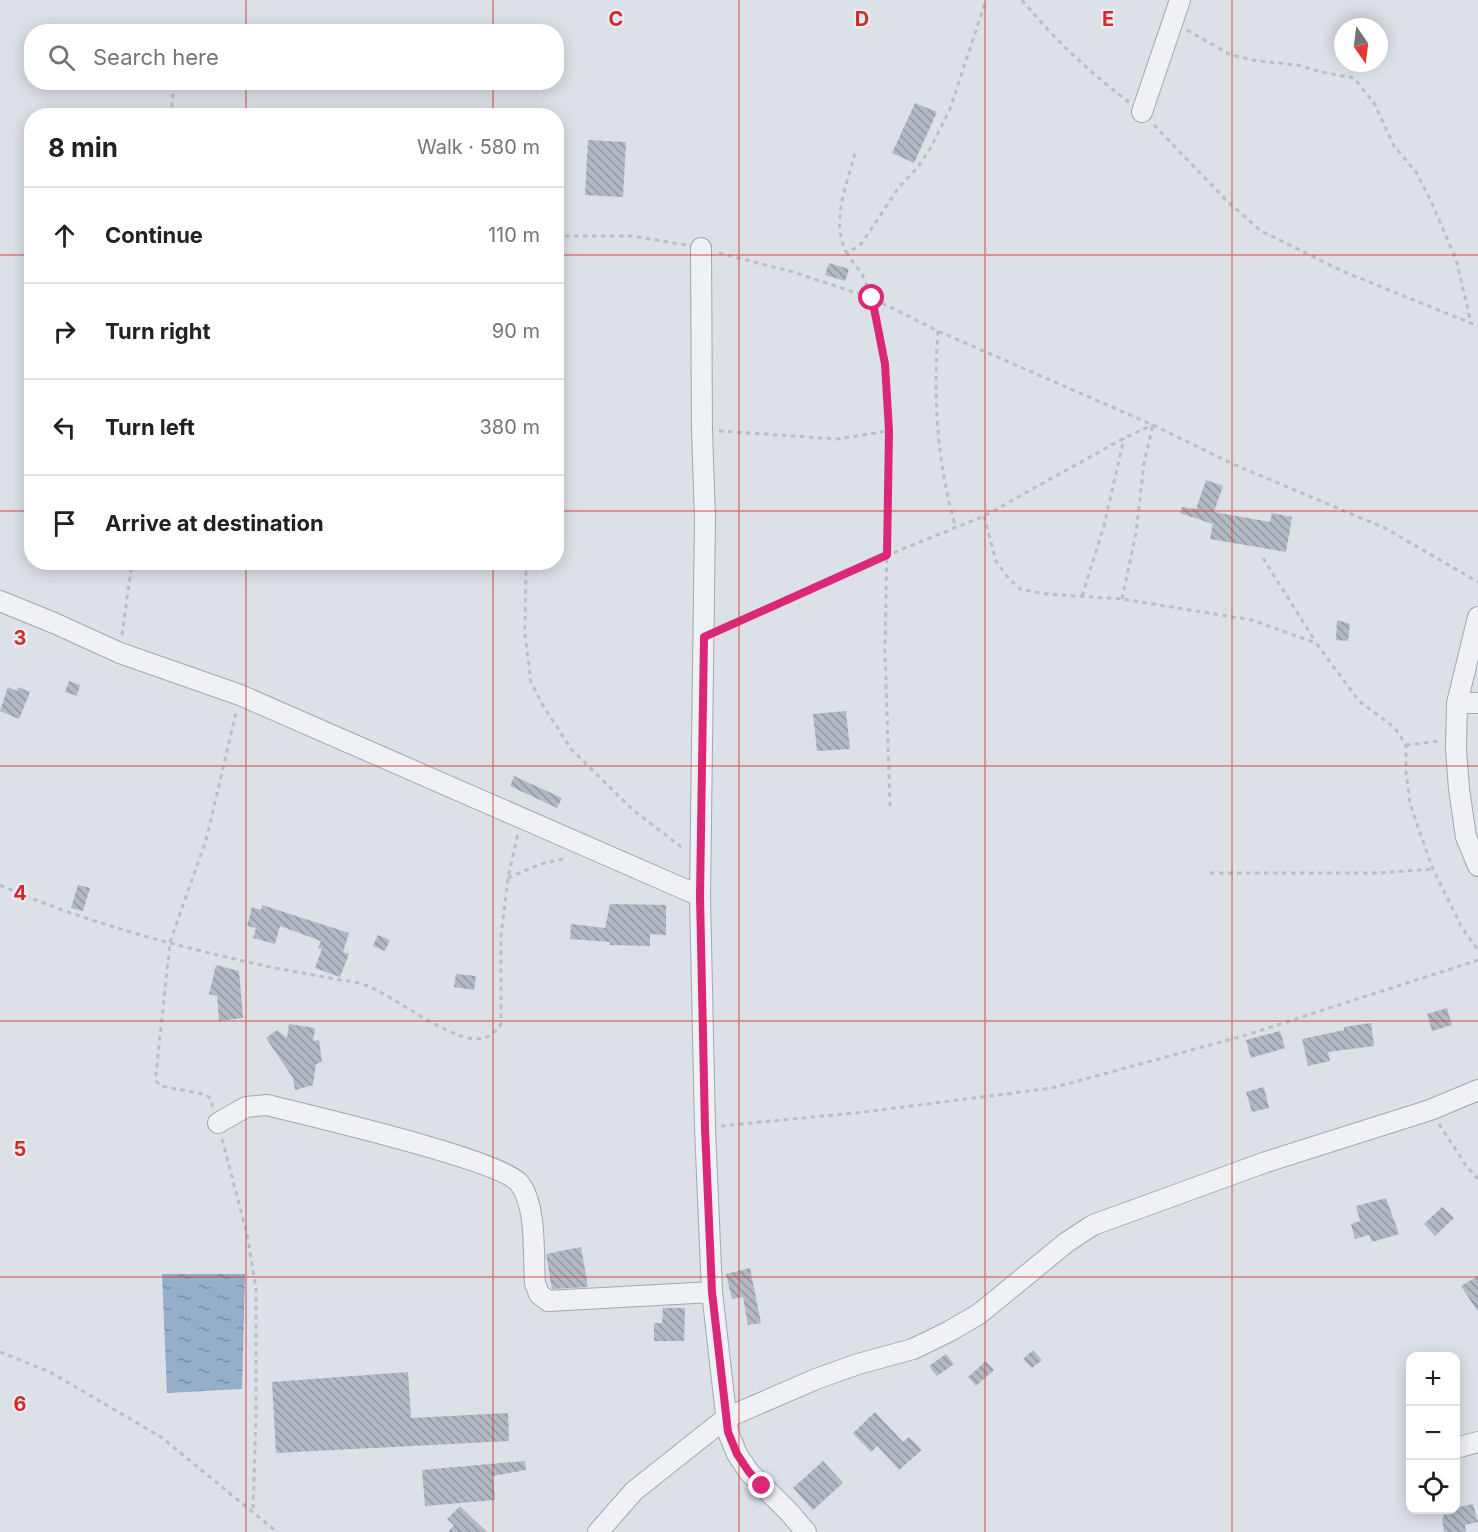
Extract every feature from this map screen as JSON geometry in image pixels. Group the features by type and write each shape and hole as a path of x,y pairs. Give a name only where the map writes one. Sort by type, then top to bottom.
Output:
{"street":[{"path":"1142,112 1180,0"},
{"path":"701,248 705,519 700,896 705,1128 712,1292 728,1432 737,1454 749,1472 806,1532"},
{"path":"0,601 120,653 240,695 700,896"},
{"path":"1478,616 1457,703 1456,749 1466,837 1478,866"},
{"path":"1457,703 1478,703"},
{"path":"598,1532 634,1491 726,1418 816,1379 858,1364 913,1349 948,1332 979,1314 1067,1242 1094,1225 1266,1162 1430,1110 1478,1090"},
{"path":"218,1123 246,1107 267,1105 434,1149 502,1171 520,1183 530,1206 534,1283 539,1294 548,1301 712,1292"},
{"path":"1460,1447 1478,1442"}],"path":[{"path":"847,254 862,243 899,187 930,149 950,109 986,0"},
{"path":"1022,0 1047,31 1090,73 1142,112 1228,202 1261,231 1342,271 1478,326"},
{"path":"1173,21 1231,55 1257,61 1298,65 1354,78 1374,103 1394,146 1416,172 1430,199 1456,260 1472,323"},
{"path":"172,108 173,90"},
{"path":"855,153 840,211 841,241 847,254 862,274 872,298 885,364 889,431 886,707 890,806"},
{"path":"564,236 633,236 701,248 793,272 872,298 938,332 1153,424 1233,464 1385,528 1478,582"},
{"path":"938,332 934,379 938,433 948,501 956,528"},
{"path":"704,637 887,555 984,516 1153,424"},
{"path":"1122,599 1136,533 1144,463 1153,424"},
{"path":"702,430 837,439 889,431"},
{"path":"1082,596 1104,526 1124,438"},
{"path":"984,516 996,561 1009,579 1020,589 1047,594 1122,599 1252,620 1316,643"},
{"path":"1263,558 1316,643 1359,701 1395,728 1406,745 1406,772 1410,803 1433,869 1462,928 1478,950"},
{"path":"120,653 131,570"},
{"path":"526,570 525,634 531,682 542,704 572,750 633,810 700,861"},
{"path":"240,695 206,840 170,942 156,1081 161,1086 209,1097 247,1234 256,1288 253,1511"},
{"path":"1406,745 1442,741 1456,749"},
{"path":"0,885 94,921 170,942 248,962 366,985 453,1032 472,1039 485,1038 495,1032 501,1024 501,936 508,878 521,819"},
{"path":"508,878 549,861 572,857"},
{"path":"1210,873 1378,873 1433,869"},
{"path":"705,1128 864,1112 1052,1088 1243,1036 1478,960"},
{"path":"1430,1110 1467,1167 1478,1179"},
{"path":"0,1352 50,1372 161,1437 277,1532"}],"water":[{"path":"162,1274 245,1274 242,1389 167,1393"}],"building":[{"path":"915,103 937,112 914,163 892,153"},
{"path":"588,140 626,142 623,197 585,195"},
{"path":"829,263 849,269 845,281 825,275"},
{"path":"1206,480 1223,486 1214,512 1270,522 1272,513 1292,517 1286,552 1210,539 1213,524 1180,513 1182,507 1196,509"},
{"path":"1337,620 1350,624 1348,641 1336,640"},
{"path":"69,681 80,685 77,696 65,692"},
{"path":"8,687 17,691 18,687 30,692 19,719 0,711"},
{"path":"846,711 850,749 817,751 813,714"},
{"path":"514,776 562,798 557,808 510,786"},
{"path":"78,885 90,888 83,911 71,908"},
{"path":"610,904 666,905 666,935 650,934 650,946 610,945 610,942 570,939 571,924 605,928"},
{"path":"262,905 349,933 343,952 349,954 340,977 315,968 322,949 318,948 321,941 280,926 275,944 253,938 256,928 247,926 252,907 261,910"},
{"path":"378,935 390,940 385,951 373,946"},
{"path":"216,965 239,971 243,1018 219,1021 217,996 209,994"},
{"path":"456,974 476,976 474,990 454,987"},
{"path":"1447,1008 1452,1025 1432,1031 1427,1014"},
{"path":"1371,1023 1374,1046 1328,1052 1330,1061 1308,1066 1302,1039 1344,1030 1344,1027"},
{"path":"289,1024 315,1028 313,1041 319,1040 322,1062 316,1064 313,1085 295,1090 293,1078 266,1038 277,1030 287,1038"},
{"path":"1280,1031 1285,1048 1251,1058 1246,1040"},
{"path":"1264,1087 1269,1108 1252,1112 1246,1092"},
{"path":"1386,1198 1399,1234 1372,1242 1369,1235 1355,1239 1351,1224 1360,1221 1356,1206"},
{"path":"1442,1207 1454,1218 1435,1236 1424,1224"},
{"path":"581,1247 588,1287 552,1289 546,1254"},
{"path":"750,1268 761,1323 748,1325 743,1297 732,1299 726,1274"},
{"path":"1478,1276 1478,1312 1461,1286"},
{"path":"663,1308 685,1308 684,1341 654,1341 654,1323 662,1323"},
{"path":"1033,1350 1042,1360 1032,1368 1023,1359"},
{"path":"946,1354 954,1364 937,1376 929,1366"},
{"path":"986,1361 994,1370 976,1386 968,1377"},
{"path":"408,1372 411,1418 508,1413 509,1441 276,1453 272,1382"},
{"path":"875,1412 903,1442 909,1437 922,1450 899,1470 877,1446 871,1452 853,1433"},
{"path":"525,1461 526,1470 493,1476 495,1500 425,1506 422,1470"},
{"path":"823,1461 843,1483 813,1510 793,1488"},
{"path":"1473,1504 1478,1522 1465,1525 1466,1532 1444,1532 1444,1514 1460,1514 1460,1507"},
{"path":"460,1506 487,1532 448,1532 454,1525 447,1519"}],"route":[{"path":"762,1486 737,1454 728,1432 712,1292 705,1128 700,896 704,637 887,555 889,431 885,364 872,298"}]}
